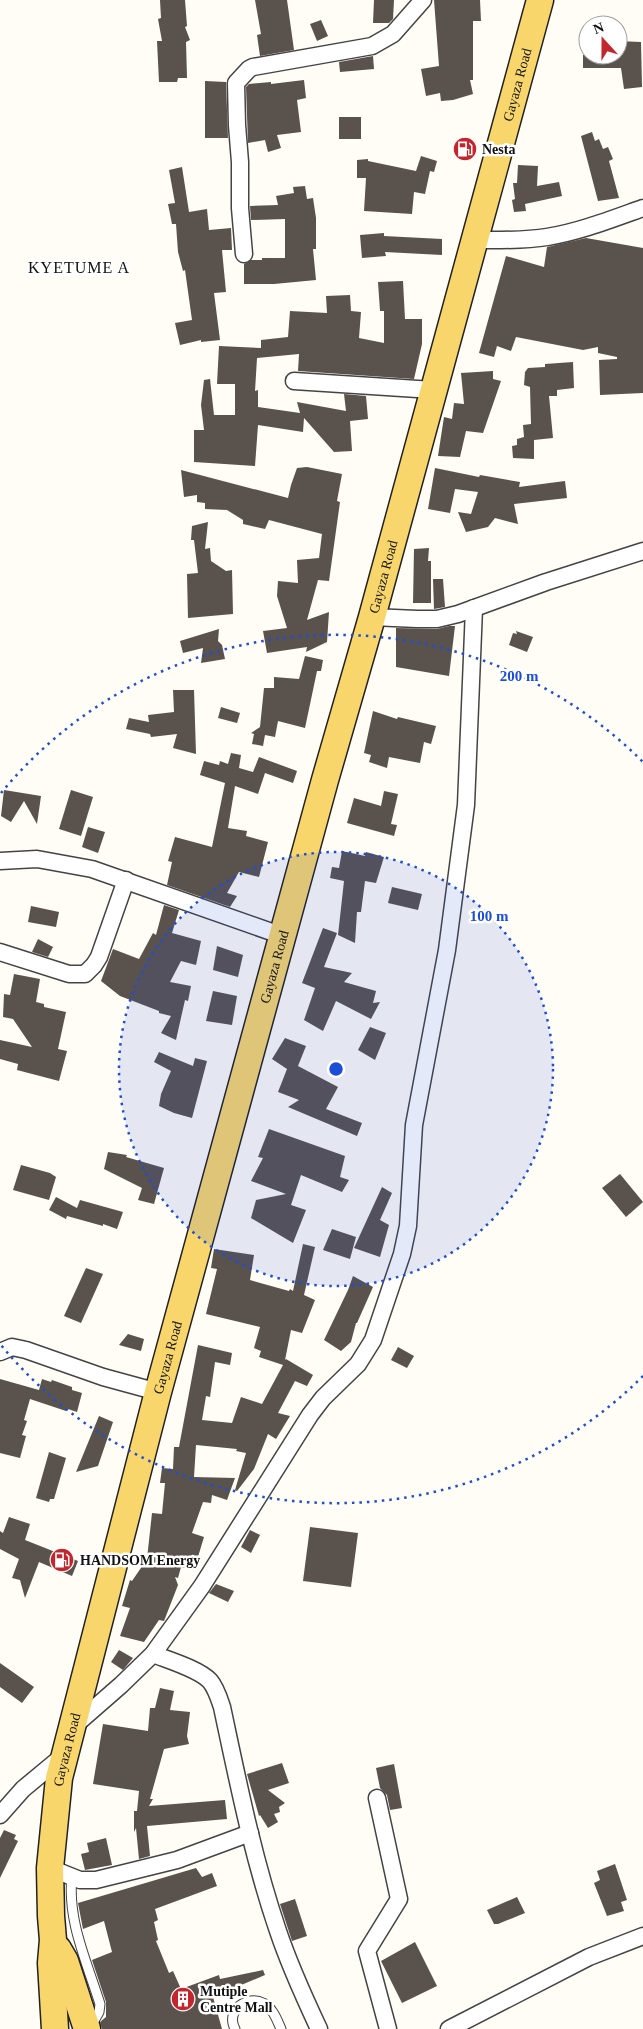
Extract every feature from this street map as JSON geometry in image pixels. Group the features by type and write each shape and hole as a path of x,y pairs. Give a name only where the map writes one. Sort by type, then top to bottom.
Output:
{"main road":[{"name":"Gayaza Road","path":"88,2029 65,1961 65,1938 50,1909 61,1872 59,1778 74,1726 158,1392 540,0"},
{"name":"Gayaza Road","path":"55,2029 51,1963 65,1938"}],"street":[{"path":"244,254 240,208 236,83 253,67 372,46 393,34 423,0"},
{"path":"473,240 525,240 547,237 581,229 643,208"},
{"path":"294,381 433,390"},
{"path":"372,617 437,618 474,608 546,582 643,551"},
{"path":"74,1726 153,1654 202,1586 310,1415 323,1398 358,1364 378,1329 402,1254 408,1226 414,1125 447,950 466,805 474,608"},
{"path":"0,861 37,859 92,869 283,936"},
{"path":"0,952 69,974 85,974 94,965 98,957 126,880"},
{"path":"0,1352 12,1348 26,1350 104,1377 158,1392"},
{"path":"153,1654 198,1673 210,1681 218,1695 250,1833 278,1932 319,2029"},
{"path":"0,1814 23,1789 66,1754"},
{"path":"376,1798 399,1899 367,1951 388,2029"},
{"path":"61,1872 86,1881 96,1880 177,1860 250,1833"},
{"path":"449,2029 588,1957 643,1936"}],"lane":[{"path":"235,2029 231,2017 234,2011 254,2000 264,2003 272,2010 280,2029"}],"building":[{"path":"160,0 185,0 187,26 185,27 190,40 186,42 187,78 178,78 177,82 159,82 157,41 162,41 158,19 161,18"},
{"path":"255,0 287,0 294,50 260,56 257,35 261,34"},
{"path":"374,0 394,0 393,19 389,23 373,23"},
{"path":"434,0 480,0 481,21 473,21 473,80 470,80 473,94 453,100 441,101 440,93 426,96 421,69 439,66"},
{"path":"321,20 328,36 317,41 310,24"},
{"path":"628,41 641,42 642,87 624,89 621,68 583,68 583,65 628,65"},
{"path":"373,56 374,69 340,72 339,62"},
{"path":"304,80 306,98 297,100 301,132 277,135 281,148 268,152 265,140 248,143 246,87 249,84 271,82 271,84"},
{"path":"205,81 226,82 228,138 205,138"},
{"path":"339,117 361,117 361,139 339,139"},
{"path":"592,132 595,141 599,139 603,149 608,147 613,159 609,161 619,198 598,201 581,136"},
{"path":"421,156 437,161 434,172 430,171 425,194 414,192 412,214 364,211 366,178 357,178 357,160 368,159 368,161 416,171"},
{"path":"518,165 538,166 537,186 559,182 562,196 525,204 526,211 514,212 512,200 515,199 513,183 517,183"},
{"path":"182,167 189,212 207,209 209,230 231,228 232,250 222,250 226,292 214,293 220,340 201,342 201,340 180,345 175,323 192,320 185,270 183,271 178,252 176,224 172,224 168,204 175,203 169,170"},
{"path":"305,186 307,199 313,198 316,218 316,249 313,249 316,280 274,284 244,284 244,264 251,260 262,260 262,258 285,258 285,219 251,220 250,206 278,205 276,196 294,193 293,187"},
{"path":"384,233 384,236 442,239 442,255 385,252 386,256 362,258 360,235"},
{"path":"586,238 643,248 643,393 600,395 599,360 617,359 617,357 598,353 598,347 583,350 516,337 511,351 497,346 494,357 479,353 506,256 544,267 547,247"},
{"path":"403,281 405,319 422,319 422,344 414,379 298,371 299,354 257,358 255,391 258,390 258,407 300,413 297,402 346,411 344,394 366,396 368,419 350,421 352,451 334,452 304,418 303,432 258,425 255,466 194,462 194,430 204,430 201,405 204,380 210,379 214,415 235,415 235,384 217,384 219,346 261,348 261,340 288,337 290,311 327,313 326,296 350,295 351,311 361,312 359,338 384,343 384,311 380,311 378,282"},
{"path":"573,362 574,388 557,390 557,396 549,396 553,438 534,440 534,459 513,458 512,446 517,445 517,439 524,437 523,425 531,424 530,387 524,385 525,372 528,368 545,367 545,364"},
{"path":"493,371 493,379 501,381 483,433 466,431 460,457 438,456 444,417 452,419 454,403 464,404 461,373"},
{"path":"307,467 342,474 337,501 340,502 329,581 318,580 307,620 329,612 327,642 306,652 307,647 267,653 263,631 287,628 277,596 278,581 298,583 297,560 319,558 322,534 269,520 265,529 243,524 243,520 227,510 205,509 205,503 197,502 197,495 184,497 181,470 288,498 297,468"},
{"path":"435,468 479,477 480,475 520,482 519,487 565,481 567,498 514,504 518,524 495,518 488,527 466,532 458,512 471,514 478,492 455,489 450,513 428,509"},
{"path":"208,522 205,549 210,548 211,561 226,571 232,570 233,614 188,618 187,574 198,573 194,540 191,540 192,526"},
{"path":"429,548 428,561 431,561 431,603 413,603 414,549"},
{"path":"433,579 443,579 445,607 434,609"},
{"path":"455,626 449,676 396,667 396,628 437,629"},
{"path":"219,629 218,641 222,645 225,659 201,663 203,648 183,653 180,641"},
{"path":"516,631 533,637 527,652 509,645 513,633 517,634"},
{"path":"305,656 323,660 321,671 317,671 305,728 278,721 275,737 265,735 263,746 252,744 254,734 251,733 260,727 264,688 274,688 274,677 299,679"},
{"path":"173,690 194,690 196,754 173,748 177,734 151,737 150,734 126,729 129,718 149,722 148,715 174,712"},
{"path":"221,707 240,713 237,723 218,718"},
{"path":"373,711 397,719 398,717 436,726 431,744 424,742 420,763 389,757 387,768 369,762 371,755 364,753"},
{"path":"231,753 241,755 239,768 253,772 259,757 297,771 293,783 265,773 258,794 235,786 228,828 247,831 246,836 268,842 259,877 239,872 227,893 237,896 230,907 167,885 172,862 168,861 175,837 212,847 225,783 200,775 204,761 219,765 220,761 228,764"},
{"path":"4,790 41,796 37,824 24,801 11,822 1,816"},
{"path":"71,790 93,797 81,836 59,829"},
{"path":"384,791 398,794 391,824 397,825 394,836 347,823 354,798 381,806"},
{"path":"88,827 105,832 98,853 82,847"},
{"path":"342,851 365,856 366,852 384,857 376,883 365,881 361,912 357,912 355,943 338,935 344,881 330,878 332,867 339,868"},
{"path":"392,887 422,894 418,910 388,903"},
{"path":"164,905 179,910 172,933 201,941 196,965 181,961 170,982 191,986 188,1001 185,1000 176,1040 161,1033 171,1016 159,1013 159,1011 120,996 101,981 113,949 139,959 153,933 156,935"},
{"path":"31,906 59,912 56,927 28,922"},
{"path":"323,928 337,933 324,967 352,973 344,982 376,991 373,1003 380,1002 371,1019 336,1001 323,1031 304,1020 315,988 302,983"},
{"path":"38,939 53,947 48,957 32,952"},
{"path":"217,946 243,955 238,977 213,970"},
{"path":"14,974 40,979 36,1002 44,1004 44,1007 66,1012 58,1049 67,1051 59,1081 17,1070 18,1064 0,1059 0,1040 32,1047 13,1019 3,1017 4,994 10,995"},
{"path":"213,991 237,996 232,1025 206,1021"},
{"path":"370,1027 386,1033 375,1060 358,1050"},
{"path":"285,1038 306,1046 298,1066 338,1087 326,1109 362,1123 357,1136 288,1107 299,1100 278,1092 287,1069 272,1059"},
{"path":"159,1052 193,1066 195,1058 207,1061 192,1118 159,1106 161,1094 171,1071 154,1062"},
{"path":"269,1129 345,1156 340,1177 349,1180 342,1192 301,1175 291,1205 306,1210 293,1243 251,1218 256,1200 286,1194 251,1181 263,1158 258,1157"},
{"path":"108,1152 127,1155 126,1157 164,1168 154,1204 138,1200 142,1188 104,1169"},
{"path":"21,1165 50,1173 56,1177 49,1200 13,1190"},
{"path":"620,1174 643,1202 626,1217 602,1188"},
{"path":"382,1187 392,1193 380,1220 389,1225 380,1257 354,1248"},
{"path":"56,1197 77,1208 80,1200 123,1212 117,1229 67,1216 66,1219 49,1210"},
{"path":"332,1229 356,1237 350,1259 323,1250"},
{"path":"303,1244 315,1247 304,1295 315,1300 302,1333 291,1330 285,1360 313,1375 307,1386 295,1381 278,1413 290,1416 276,1439 268,1434 254,1469 237,1491 235,1490 246,1453 236,1451 237,1449 196,1445 194,1477 235,1478 227,1500 212,1495 211,1503 203,1502 192,1533 204,1537 194,1570 181,1567 178,1578 175,1577 178,1585 164,1621 159,1620 144,1642 120,1636 130,1608 122,1606 130,1580 132,1581 147,1559 152,1513 162,1514 165,1483 160,1483 162,1468 173,1469 174,1447 179,1447 198,1345 232,1353 230,1365 215,1362 210,1397 206,1396 202,1420 232,1423 241,1397 262,1404 283,1365 259,1357 261,1351 254,1348 260,1327 206,1314 217,1269 211,1268 214,1249 254,1255 250,1280 293,1291"},
{"path":"86,1268 103,1274 81,1323 64,1316"},
{"path":"353,1276 373,1287 356,1323 351,1342 341,1351 324,1340"},
{"path":"128,1334 144,1339 141,1351 119,1345"},
{"path":"398,1347 414,1356 407,1368 391,1360"},
{"path":"0,1379 39,1390 42,1379 51,1382 52,1380 72,1387 72,1390 82,1393 77,1412 68,1409 66,1411 30,1399 24,1420 27,1421 22,1435 26,1436 20,1458 0,1453"},
{"path":"99,1416 113,1422 98,1466 76,1472"},
{"path":"49,1452 66,1458 54,1499 50,1499 49,1502 36,1498"},
{"path":"9,1517 30,1524 25,1540 78,1561 72,1576 39,1562 25,1598 20,1580 12,1578 19,1559 0,1549 0,1531 3,1533"},
{"path":"310,1527 358,1533 351,1587 303,1581"},
{"path":"250,1530 260,1535 251,1553 241,1547"},
{"path":"216,1584 234,1591 228,1602 209,1593"},
{"path":"119,1650 133,1658 123,1670 111,1662"},
{"path":"0,1663 34,1687 22,1703 0,1687"},
{"path":"160,1688 174,1691 170,1710 190,1712 187,1736 189,1744 164,1749 150,1799 153,1799 149,1806 225,1800 227,1819 147,1826 150,1856 139,1859 136,1828 134,1832 134,1811 137,1811 139,1791 93,1784 103,1724 148,1731 150,1708 155,1708"},
{"path":"282,1763 289,1783 268,1790 285,1803 279,1807 280,1812 274,1814 278,1822 268,1828 259,1816 247,1774"},
{"path":"394,1764 402,1808 390,1810 387,1795 380,1788 376,1768"},
{"path":"4,1830 16,1835 14,1839 18,1841 0,1878 0,1838"},
{"path":"106,1838 112,1865 85,1870 81,1854 89,1852 87,1843"},
{"path":"615,1864 627,1900 621,1902 624,1911 607,1916 594,1883 600,1880 597,1871"},
{"path":"196,1868 202,1877 212,1873 217,1886 155,1909 158,1920 154,1922 158,1940 156,1941 169,1973 173,1971 181,1989 219,1975 220,1979 263,1970 265,1975 213,1997 222,2029 102,2029 100,2022 106,2017 106,2002 92,1960 112,1952 104,1921 83,1929 78,1903"},
{"path":"517,1897 525,1913 494,1924 487,1910"},
{"path":"295,1899 307,1936 292,1941 280,1904"},
{"path":"415,1942 437,1986 402,2003 381,1961"}],"place":[{"name":"Nesta","path":"465,149"},
{"name":"HANDSOM Energy","path":"62,1560"},
{"name":"Mutiple Centre Mall","path":"183,1999"}],"district":[{"name":"KYETUME A","path":"79,267"}]}
